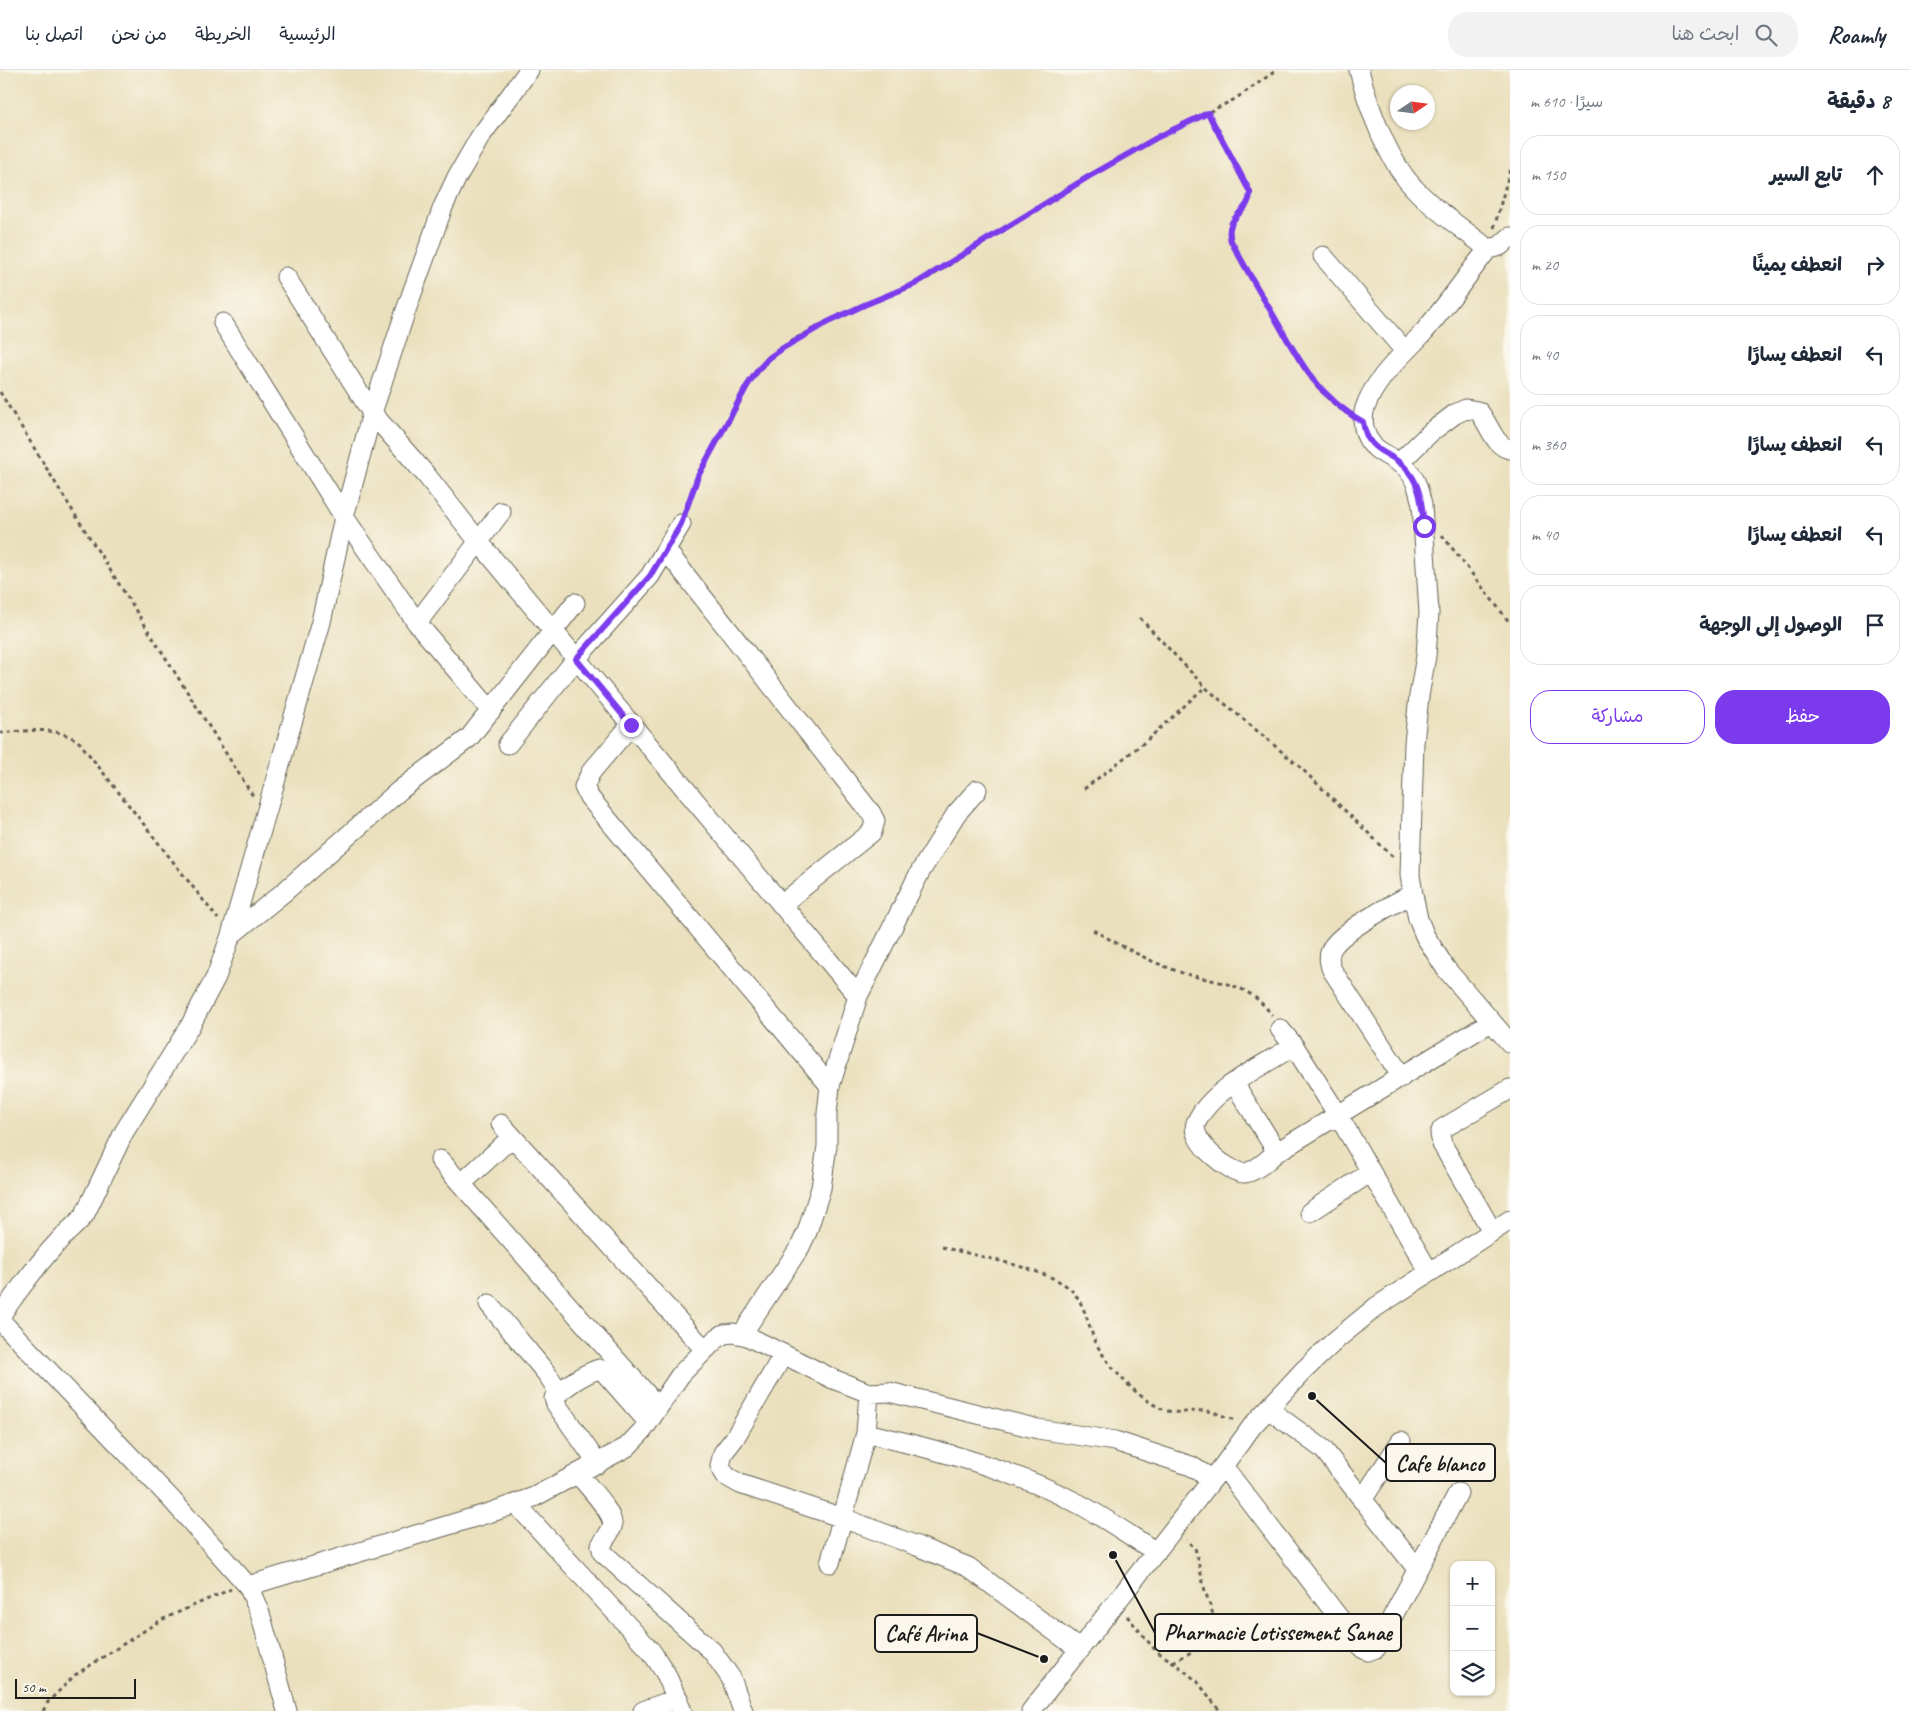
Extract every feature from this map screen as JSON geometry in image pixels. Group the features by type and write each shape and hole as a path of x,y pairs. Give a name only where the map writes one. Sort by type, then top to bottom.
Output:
{"street":[{"path":"0,1316 33,1270 85,1214 124,1132 190,1026 216,977 231,935 321,622 344,517 372,413 406,310 446,199 457,177 480,137 529,70"},
{"path":"1359,70 1377,123 1400,171 1413,187 1429,203 1486,247 1500,246 1510,237"},
{"path":"1486,247 1423,332 1405,351 1370,397 1364,408 1363,422 1366,436 1370,443 1400,463 1410,473 1418,490 1424,526 1428,621 1426,656 1414,743 1410,875 1412,894 1418,919 1446,969 1510,1043"},
{"path":"1323,256 1405,351"},
{"path":"286,278 372,413 427,476 478,542 858,996"},
{"path":"223,323 344,517 418,623 490,711"},
{"path":"1400,463 1446,420 1466,409 1478,411 1499,444 1510,449"},
{"path":"418,623 501,512"},
{"path":"508,744 576,659 650,576 681,524"},
{"path":"666,550 871,813 875,821 872,832 782,904"},
{"path":"231,935 400,790 469,738 575,603"},
{"path":"631,725 591,772 584,787 589,797 830,1086"},
{"path":"742,1334 800,1247 807,1232 821,1188 825,1166 830,1086 858,996 920,872 956,814 977,790"},
{"path":"1402,1077 1332,970 1329,957 1334,945 1351,932 1377,913 1412,894"},
{"path":"1294,1046 1234,1083 1217,1096 1200,1116 1195,1127 1198,1140 1231,1169 1240,1172 1252,1171 1277,1152 1491,1022"},
{"path":"1280,1029 1294,1046 1338,1115 1429,1272"},
{"path":"1234,1083 1277,1152"},
{"path":"1492,1231 1442,1144 1440,1134 1442,1129 1510,1089"},
{"path":"461,1184 507,1131 705,1350"},
{"path":"440,1160 653,1414"},
{"path":"1310,1212 1371,1172"},
{"path":"1031,1711 1175,1529 1253,1425 1304,1370 1337,1339 1376,1307 1510,1220"},
{"path":"489,1304 547,1374 559,1392"},
{"path":"0,1320 171,1499 248,1586 260,1613 287,1711"},
{"path":"248,1586 516,1504 534,1497 598,1464 627,1448 637,1438 681,1374 716,1339 724,1334 732,1333 742,1334 833,1379 869,1393 890,1392 1038,1429 1115,1441 1218,1473 1362,1648 1368,1651 1376,1648 1458,1492"},
{"path":"783,1355 734,1439 723,1453 720,1466 726,1476 740,1484 843,1518 968,1568 1080,1650"},
{"path":"598,1464 556,1404 554,1398 559,1392 591,1372 599,1370 604,1372 653,1414"},
{"path":"830,1563 866,1433 869,1393"},
{"path":"1268,1409 1323,1448 1417,1569"},
{"path":"866,1433 962,1458 1028,1481 1080,1505 1156,1552"},
{"path":"1362,1500 1401,1442"},
{"path":"578,1474 613,1521 612,1528 601,1545 603,1553 712,1651 731,1678 743,1711"},
{"path":"516,1504 660,1663 680,1705 643,1711"}],"path":[{"path":"681,524 698,476 747,386 769,358 828,322 915,284 1088,177 1158,137 1234,99 1277,70"},
{"path":"1208,113 1250,192 1248,202 1230,224 1229,235 1231,241 1287,340 1308,372 1329,399 1342,410 1363,422"},
{"path":"1486,247 1496,222 1510,170"},
{"path":"0,392 241,779 267,810"},
{"path":"1424,526 1442,536 1510,622"},
{"path":"1140,618 1205,687 1300,768 1352,816 1410,875"},
{"path":"1084,789 1146,742 1205,687"},
{"path":"0,733 57,732 69,735 80,743 231,935"},
{"path":"1094,930 1159,965 1178,972 1241,988 1264,1004 1280,1029"},
{"path":"942,1247 1044,1274 1062,1282 1081,1301 1093,1336 1108,1362 1134,1388 1158,1406 1173,1412 1206,1411 1253,1425"},
{"path":"1173,1662 1221,1636 1222,1632 1214,1617 1205,1591 1195,1548 1175,1529"},
{"path":"43,1711 48,1702 75,1675 162,1620 236,1587 248,1586"},
{"path":"1117,1603 1156,1651 1197,1681 1220,1711"}],"place":[{"name":"Cafe blanco","path":"1312,1396"},
{"name":"Pharmacie Lotissement Sanae","path":"1113,1555"},
{"name":"Café Arina","path":"1044,1659"}],"route":[{"path":"631,725 576,659 650,576 681,524 698,476 747,386 769,358 803,335 828,322 936,273 1088,177 1158,137 1208,113 1250,192 1248,202 1230,224 1229,235 1231,241 1287,340 1318,386 1342,410 1363,422 1366,436 1370,443 1407,468 1418,490 1424,526"}]}
